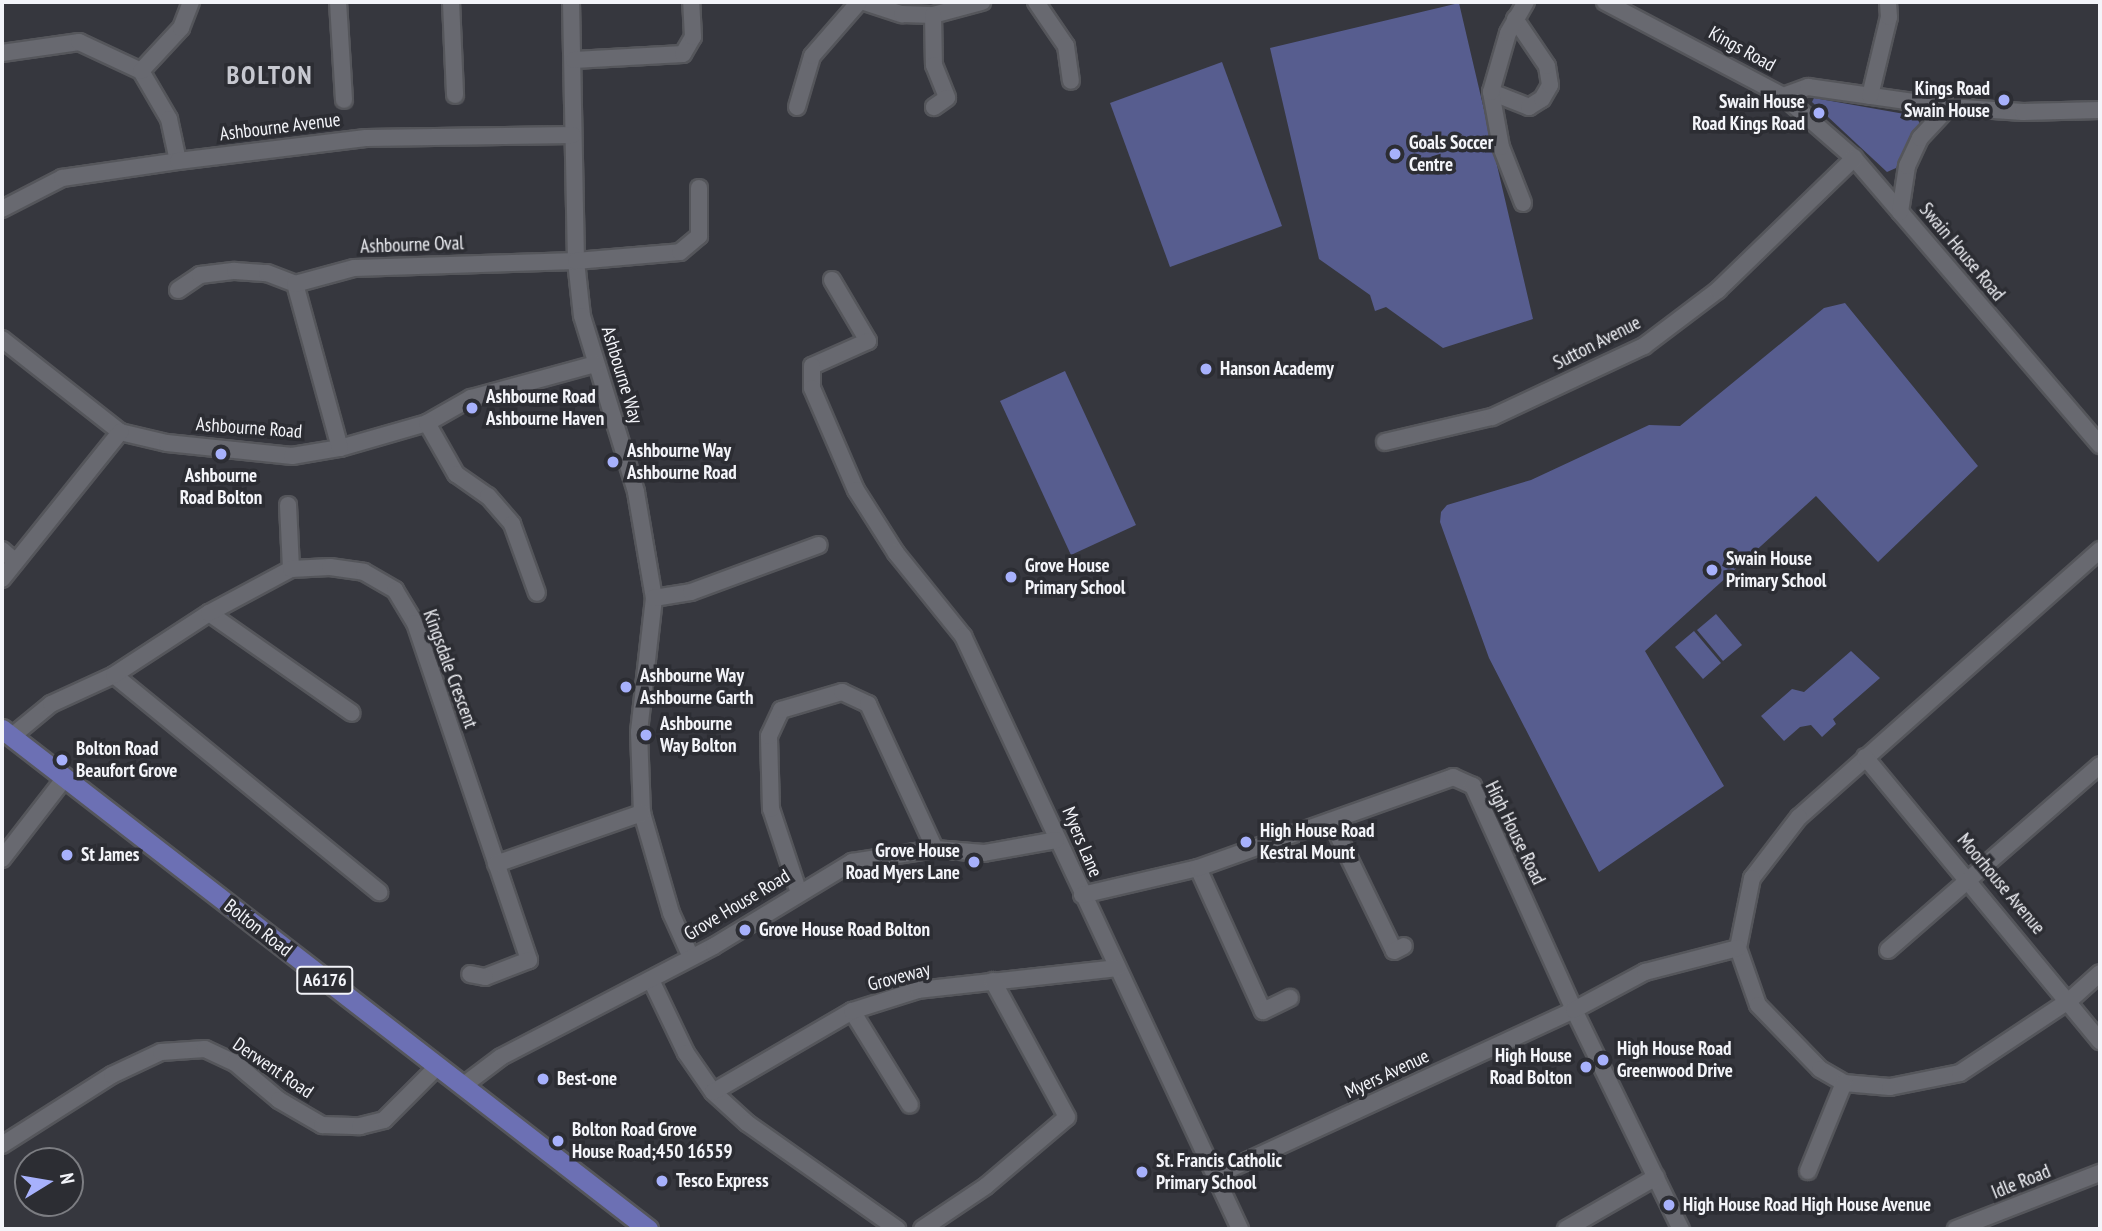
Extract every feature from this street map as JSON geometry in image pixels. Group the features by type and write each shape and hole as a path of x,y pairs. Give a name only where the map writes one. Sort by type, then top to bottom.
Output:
{"main road":[{"name":"Bolton Road","path":"6,733 648,1229"}],"street":[{"path":"141,71 181,28 191,2"},
{"path":"338,2 344,100"},
{"path":"451,2 455,95"},
{"name":"Ashbourne Way","path":"571,2 576,261 582,316 636,492 654,598 639,732 642,813 671,913 691,957"},
{"path":"574,60 683,54 693,37 691,2"},
{"path":"820,93 800,99 812,56 859,2"},
{"path":"864,2 902,14 933,15 978,2"},
{"path":"1036,2 1066,46 1071,80"},
{"path":"1523,204 1501,147 1491,92 1494,72 1515,19 1526,2"},
{"name":"Kings Road","path":"1605,2 1783,96 1808,87 1949,107 2023,112 2100,110"},
{"path":"1870,96 1889,17 1888,2"},
{"path":"933,15 934,65 947,98 934,107"},
{"path":"1491,92 1529,107 1542,99 1550,85 1547,66 1515,19"},
{"path":"2,53 79,42 141,71 169,120 178,161"},
{"name":"Swain House Road","path":"1783,96 1854,158 2100,445"},
{"path":"1900,212 1906,166 1920,138 1949,107"},
{"name":"Ashbourne Avenue","path":"2,209 62,178 178,161 366,138 573,135"},
{"name":"Sutton Avenue","path":"1385,442 1492,417 1644,346 1718,290 1854,158"},
{"name":"Ashbourne Oval","path":"295,284 354,268 576,261 689,249 699,236 699,188"},
{"path":"178,290 200,275 235,271 267,273 295,284 340,448"},
{"name":"Myers Lane","path":"832,280 867,341 813,366 812,387 856,490 896,553 963,636 1240,1229"},
{"name":"Ashbourne Road","path":"4,344 120,432 167,443 292,456 340,448 427,423 471,398 595,364"},
{"path":"427,423 456,474 488,496 512,524 537,593"},
{"path":"2,579 120,432"},
{"path":"6,733 51,704 114,675 209,613 291,569 288,505"},
{"path":"654,598 691,592 819,545"},
{"path":"2100,550 1799,817 1752,878 1738,948 1758,1005 1820,1069 1844,1083 1891,1087 1960,1073 2070,1000 2100,973"},
{"path":"2,551 16,562"},
{"name":"Kingsdale Crescent","path":"291,569 364,572 395,590 415,623 529,960 485,977 470,974"},
{"path":"209,613 352,713"},
{"path":"114,675 379,892"},
{"path":"799,893 771,809 768,736 781,710 842,692 868,704 936,849"},
{"name":"Moorhouse Avenue","path":"1865,757 1970,879 2070,1000 2100,1041"},
{"path":"1888,950 2100,765"},
{"name":"High House Road","path":"1082,895 1198,868 1452,776 1473,786 1574,1010 1681,1229"},
{"path":"2,859 64,779"},
{"path":"496,864 642,813"},
{"path":"1331,821 1394,951 1404,946"},
{"name":"Grove House Road","path":"464,1085 501,1057 651,980 852,862 936,849 984,853 1056,840"},
{"path":"1198,868 1263,1011 1290,998"},
{"name":"Myers Avenue","path":"1217,1175 1574,1010 1645,971 1738,948"},
{"name":"Groveway","path":"713,1092 852,1012 918,990 1117,968"},
{"path":"651,980 686,1053 713,1092 747,1124 897,1229"},
{"path":"922,1229 986,1186 1067,1117 993,981"},
{"path":"852,1012 910,1105"},
{"name":"Derwent Road","path":"2,1145 113,1075 161,1052 205,1049 225,1059 279,1100 322,1125 360,1126 384,1120 437,1067"},
{"path":"1808,1171 1844,1083"},
{"name":"Idle Road","path":"1956,1229 1979,1226 2100,1173"},
{"path":"1566,1229 1656,1177"}],"shaded area":[{"name":"Goals Soccer Centre","path":"1459,3 1533,319 1443,348 1386,307 1375,311 1370,295 1319,259 1270,48"},
{"path":"1222,62 1282,226 1170,267 1110,103"},
{"path":"1814,98 1916,116 1920,124 1896,168 1887,172 1812,102"},
{"name":"Swain House Primary School","path":"1845,303 1978,466 1878,562 1816,496 1645,651 1724,786 1599,872 1489,658 1440,522 1441,512 1447,505 1531,480 1649,425 1680,426 1824,308"},
{"path":"1065,371 1136,525 1071,555 1000,401"},
{"path":"1716,614 1742,645 1723,661 1697,630"},
{"path":"1694,631 1721,663 1703,679 1675,647"},
{"path":"1851,651 1880,678 1833,719 1836,724 1822,737 1811,725 1800,727 1784,741 1761,716 1792,689 1804,692"}],"place":[{"name":"Kings Road Swain House","path":"2004,100"},
{"name":"Swain House Road Kings Road","path":"1819,113"},
{"name":"Goals Soccer Centre","path":"1395,154"},
{"name":"Hanson Academy","path":"1206,369"},
{"name":"Ashbourne Road Ashbourne Haven","path":"472,408"},
{"name":"Ashbourne Road Bolton","path":"221,454"},
{"name":"Ashbourne Way Ashbourne Road","path":"613,462"},
{"name":"Swain House Primary School","path":"1712,570"},
{"name":"Grove House Primary School","path":"1011,577"},
{"name":"Ashbourne Way Ashbourne Garth","path":"626,687"},
{"name":"Ashbourne Way Bolton","path":"646,735"},
{"name":"Bolton Road Beaufort Grove","path":"62,760"},
{"name":"High House Road Kestral Mount","path":"1246,842"},
{"name":"St James","path":"67,855"},
{"name":"Grove House Road Myers Lane","path":"974,862"},
{"name":"Grove House Road Bolton","path":"745,930"},
{"name":"High House Road Greenwood Drive","path":"1603,1060"},
{"name":"High House Road Bolton","path":"1586,1067"},
{"name":"Best-one","path":"543,1079"},
{"name":"Bolton Road Grove House Road;450 16559","path":"558,1141"},
{"name":"St. Francis Catholic Primary School","path":"1142,1172"},
{"name":"Tesco Express","path":"662,1181"},
{"name":"High House Road High House Avenue","path":"1669,1205"}],"district":[{"name":"BOLTON","path":"270,75"}]}
